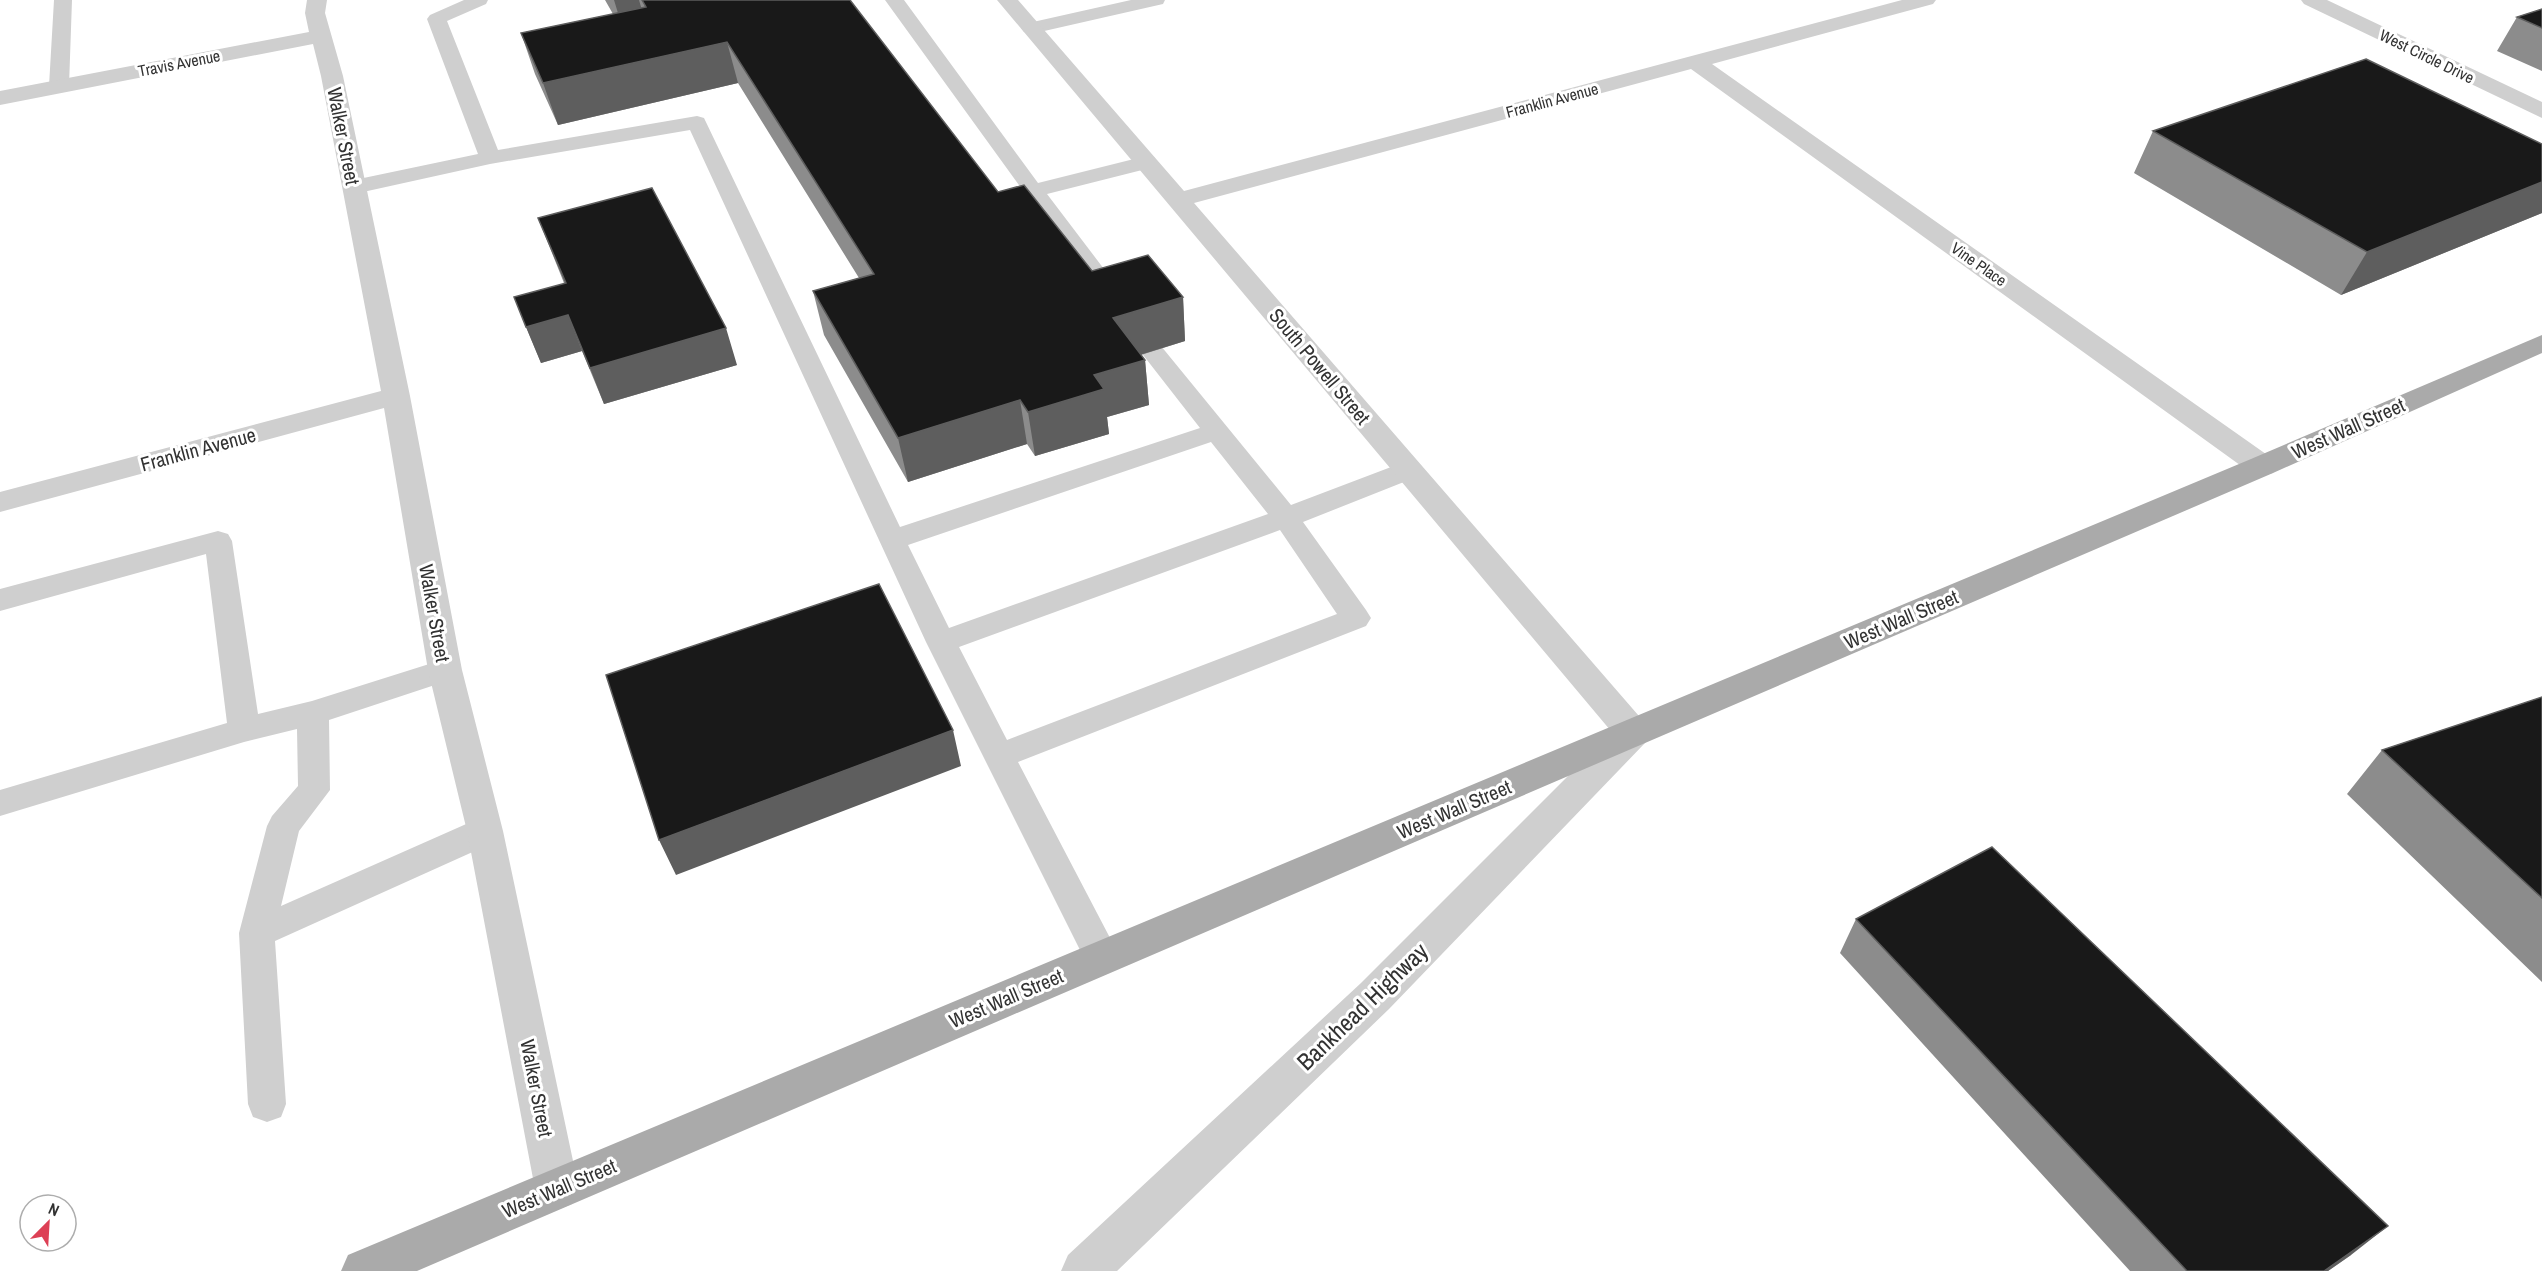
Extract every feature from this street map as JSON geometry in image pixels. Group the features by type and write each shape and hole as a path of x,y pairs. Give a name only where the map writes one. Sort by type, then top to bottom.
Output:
{"main road":[{"name":"West Wall Street","path":"364,1271 2262,466 2542,343"}],"street":[{"path":"317,0 315,13 321,36"},
{"name":"South Powell Street","path":"1007,0 1633,733"},
{"name":"Franklin Avenue","path":"1178,200 1926,0"},
{"name":"West Circle Drive","path":"2311,0 2542,111"},
{"name":"Travis Avenue","path":"0,98 321,36"},
{"name":"Walker Street","path":"321,36 332,76 396,396 445,670 485,831 557,1189"},
{"name":"Vine Place","path":"1695,62 2262,466"},
{"name":"Franklin Avenue","path":"0,502 396,396"},
{"name":"Bankhead Highway","path":"1084,1271 1375,996 1633,733"}],"lane":[{"path":"58,86 63,0"},
{"path":"479,0 437,20 490,158"},
{"path":"894,0 1120,308"},
{"path":"1031,28 1156,0"},
{"path":"354,187 490,158 697,122 941,642 1102,957"},
{"path":"1033,191 1146,162"},
{"path":"999,756 1356,618 1286,518 1152,351"},
{"path":"892,540 1217,431"},
{"path":"941,642 1286,518 1409,470"},
{"path":"0,600 218,541 244,730"},
{"path":"0,803 244,730 313,712 445,670"},
{"path":"267,1104 257,933 284,826 314,790 313,712"},
{"path":"257,933 485,831"}],"building":[{"path":"642,0 850,0 998,192 1024,185 1092,271 1148,255 1183,297 1113,318 1145,360 1094,375 1104,389 1028,412 1020,400 898,438 813,291 874,274 727,42 543,83 521,33 646,7"},
{"path":"2542,9 2542,28 2517,17"},
{"path":"2366,59 2542,144 2542,182 2367,252 2153,131"},
{"path":"652,188 726,328 590,368 568,315 526,327 514,297 566,283 538,218"},
{"path":"879,584 953,730 659,840 606,675"},
{"path":"2542,697 2542,898 2382,750"},
{"path":"1992,847 2388,1226 2324,1271 2187,1271 1856,919"}]}
